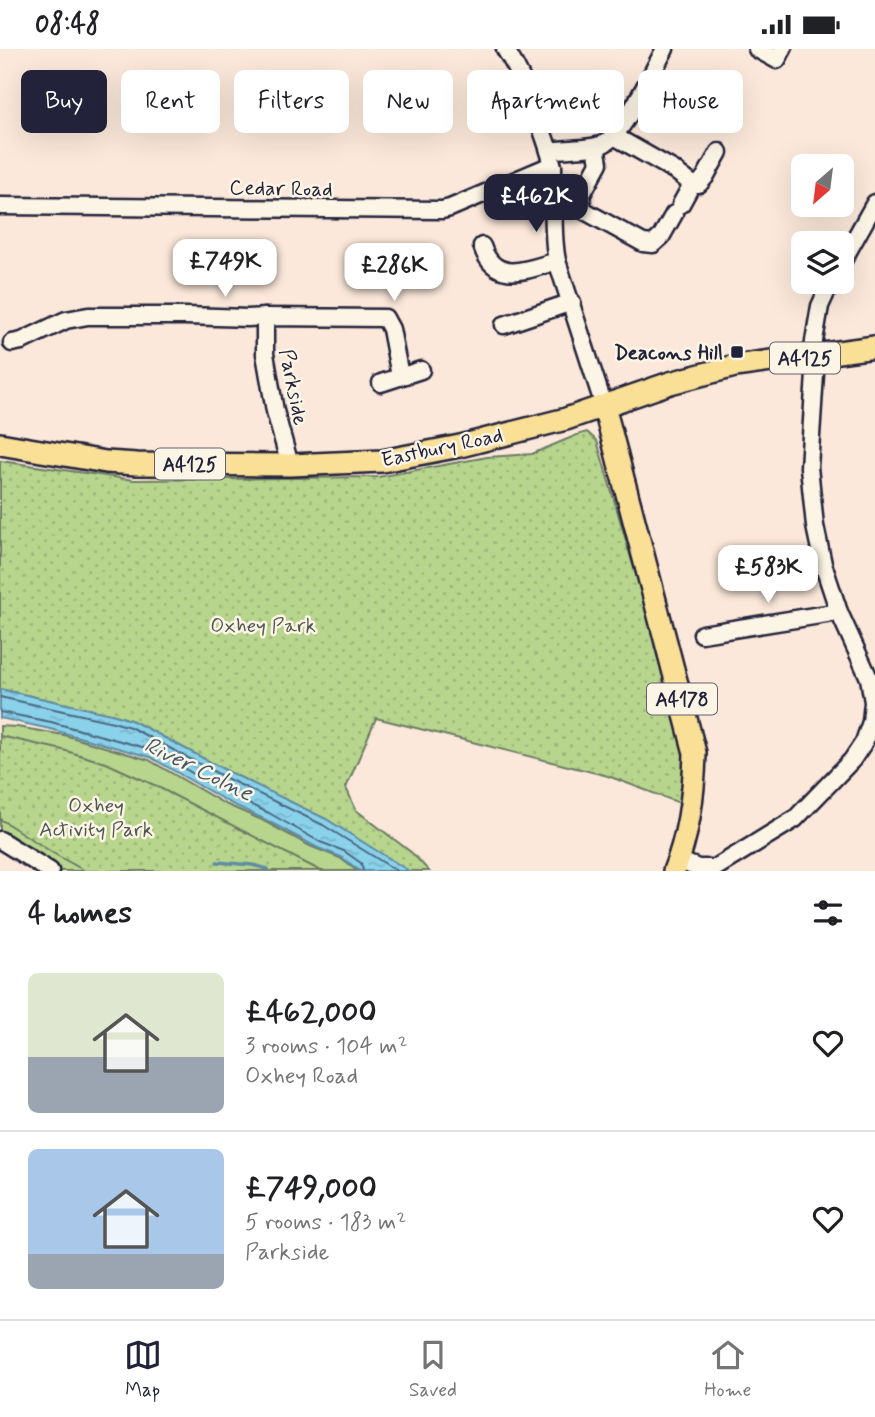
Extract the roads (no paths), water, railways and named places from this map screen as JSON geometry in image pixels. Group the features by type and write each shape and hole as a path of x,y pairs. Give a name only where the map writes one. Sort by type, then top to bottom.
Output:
{"main road":[{"name":"Eastbury Road","path":"0,444 106,462 137,464 290,465 382,461 566,419 670,383 735,366 875,347"},
{"name":"A4178","path":"604,406 694,743 695,784 676,865"}],"street":[{"path":"505,49 523,81 551,158 554,238 558,261 604,406"},
{"path":"665,49 614,136 596,147 598,163 581,196 583,209 643,243 653,244 661,237 692,184"},
{"path":"757,49 777,60 783,49"},
{"path":"614,136 674,170 692,184 702,181 719,152"},
{"name":"Cedar Road","path":"0,206 442,210 542,169 551,158 596,147"},
{"path":"854,241 875,203"},
{"path":"482,246 490,263 504,271 520,272 558,261"},
{"path":"676,865 716,870 794,820 852,759 864,742 871,722 873,702 869,678 839,612 823,564 815,526 809,467 815,374 813,357 820,306 826,294"},
{"path":"503,325 572,302"},
{"name":"Parkside","path":"12,343 22,341 52,325 79,317 384,318 390,328 400,376"},
{"name":"Parkside","path":"265,317 265,354 275,411 290,465"},
{"path":"381,383 421,370"},
{"path":"702,634 839,612"},
{"path":"0,841 50,871"}],"water":[{"name":"River Colne","path":"0,689 133,721 326,819 409,871 360,871 341,857 228,802 150,757 0,718"}],"waterway":[{"path":"217,862 268,869"}],"place":[{"name":"Deacons Hill","path":"737,352"}],"park label":[{"name":"Oxhey Park","path":"263,625"},
{"name":"Oxhey Activity Park","path":"96,817"}]}
